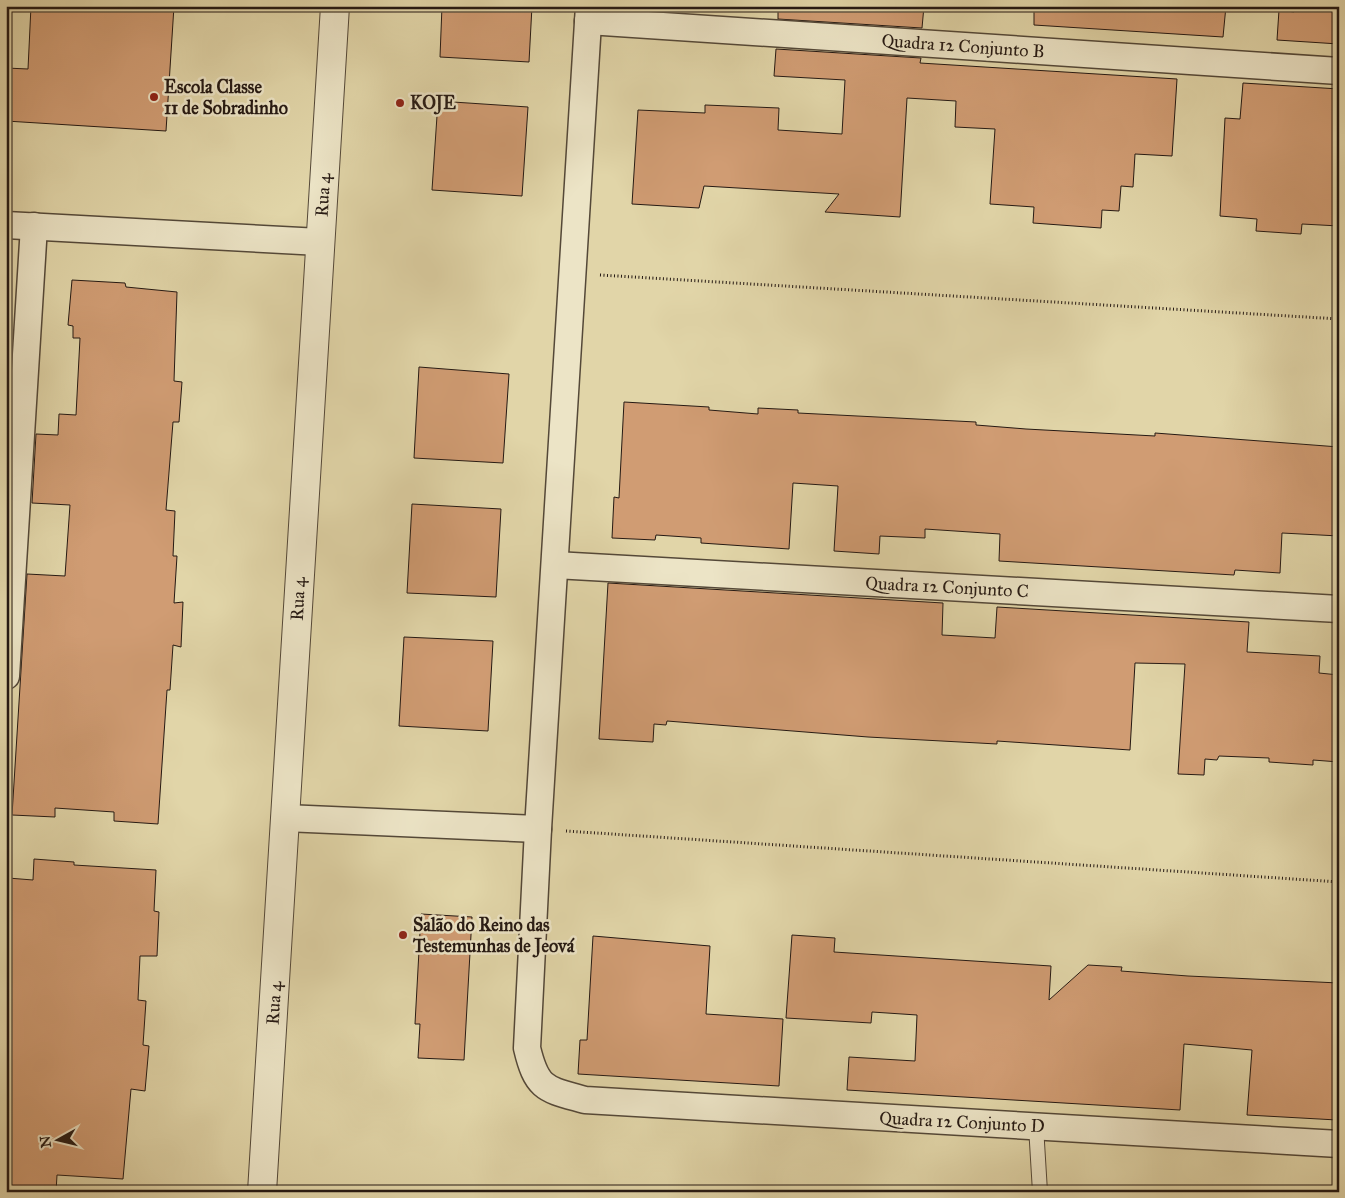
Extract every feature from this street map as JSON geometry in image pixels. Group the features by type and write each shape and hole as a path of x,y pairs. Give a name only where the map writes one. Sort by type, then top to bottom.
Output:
{"street":[{"name":"Rua 4","path":"262,1192 335,6"},
{"name":"Quadra 12 Conjunto B","path":"589,14 1339,71"},
{"name":"Quadra 12 Conjunto D","path":"589,14 538,829 528,1048 533,1072 543,1086 585,1100 1339,1144"},
{"path":"6,225 320,242"},
{"path":"6,676 34,226"},
{"name":"Quadra 12 Conjunto C","path":"555,565 1339,609"},
{"path":"285,818 538,829"}],"lane":[{"path":"1036,1126 1040,1192"}],"path":[{"path":"574,274 1339,319"},
{"path":"538,829 1339,882"}],"building":[{"path":"31,6 174,6 166,131 6,121 6,68 28,69"},
{"path":"442,6 532,6 529,62 440,57"},
{"path":"778,6 924,6 922,28 778,19"},
{"path":"1034,6 1226,6 1223,37 1034,25"},
{"path":"1294,6 1339,6 1339,44 1277,40 1279,10 1294,12"},
{"path":"776,49 921,58 920,63 1177,79 1172,156 1135,154 1133,187 1121,186 1119,211 1102,210 1101,228 1033,223 1034,207 990,204 995,129 955,127 956,101 907,98 900,217 825,212 839,194 704,186 699,208 632,204 638,110 705,113 705,105 779,108 778,130 842,134 845,80 774,76"},
{"path":"1243,83 1339,89 1339,226 1302,224 1301,234 1256,231 1257,219 1220,216 1225,118 1240,119"},
{"path":"438,101 528,107 522,196 432,190"},
{"path":"72,280 125,283 126,287 177,292 174,381 182,382 179,422 173,422 166,510 175,511 173,556 177,556 174,603 183,602 181,647 173,645 170,690 167,690 158,824 114,821 114,812 55,808 55,817 12,815 27,574 65,576 70,505 32,503 36,434 58,435 59,414 76,415 80,338 73,338 73,326 68,325"},
{"path":"419,367 509,374 503,463 414,458"},
{"path":"624,402 709,407 709,410 758,414 758,408 798,410 798,413 976,422 976,425 1026,429 1155,436 1155,433 1339,447 1339,536 1282,533 1280,573 1235,570 1234,575 999,561 1000,534 925,529 925,538 880,536 879,554 834,551 838,486 793,483 789,549 701,543 701,538 656,535 655,540 612,538 614,497 619,498"},
{"path":"412,504 501,509 496,597 407,593"},
{"path":"608,583 943,603 942,635 995,638 997,607 1249,622 1247,652 1320,656 1319,673 1339,675 1339,762 1313,760 1313,765 1269,762 1269,758 1219,756 1217,760 1205,759 1204,775 1178,774 1185,664 1135,663 1130,750 997,741 997,744 868,737 667,721 666,725 654,724 653,742 599,739"},
{"path":"404,637 493,641 488,731 399,726"},
{"path":"34,859 74,862 74,865 156,870 154,911 159,912 157,956 140,956 138,1000 146,1001 143,1045 149,1046 145,1091 131,1089 123,1179 57,1175 56,1192 6,1192 8,878 33,880"},
{"path":"421,914 472,917 464,1060 418,1058 420,1024 415,1024"},
{"path":"792,935 835,938 834,952 1051,966 1049,1000 1088,965 1122,967 1121,971 1188,976 1339,983 1337,1120 1247,1115 1252,1050 1184,1044 1180,1110 847,1090 849,1057 915,1061 917,1015 872,1012 871,1023 786,1018"},
{"path":"593,936 710,946 706,1014 783,1019 779,1086 578,1074 580,1040 587,1040"}],"place":[{"name":"Escola Classe 11 de Sobradinho","path":"154,97"},
{"name":"KOJE","path":"400,103"},
{"name":"Salão do Reino das Testemunhas de Jeová","path":"403,935"}]}
